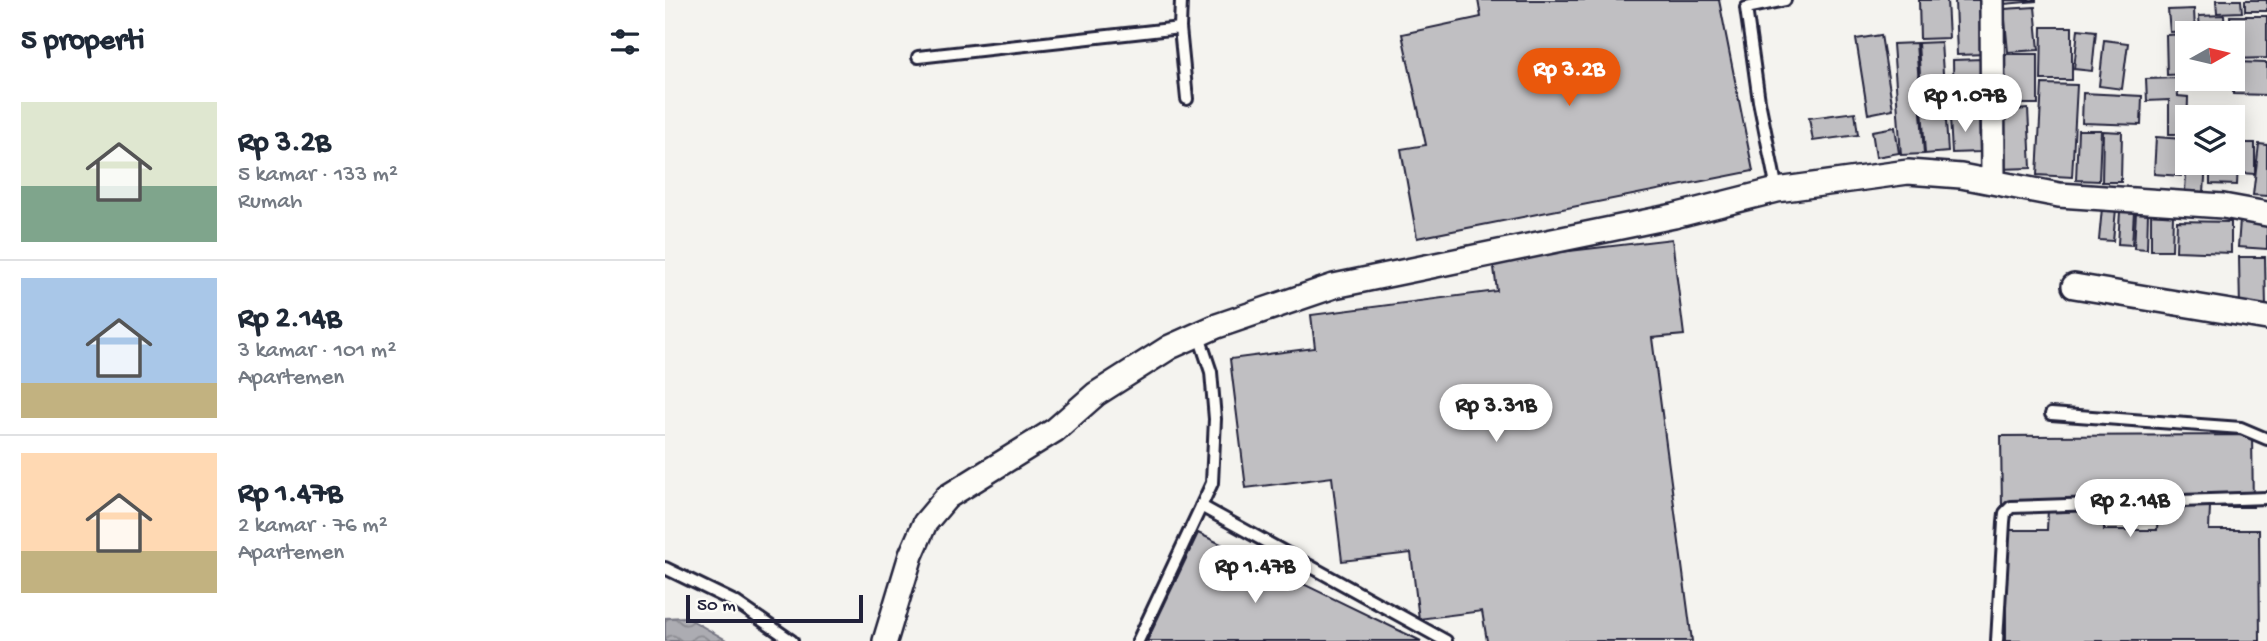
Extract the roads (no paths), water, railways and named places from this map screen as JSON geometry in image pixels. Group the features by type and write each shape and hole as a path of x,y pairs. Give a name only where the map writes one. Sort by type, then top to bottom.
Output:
{"street":[{"path":"1991,0 1993,183"},
{"path":"885,641 911,555 925,523 947,497 1055,430 1096,394 1140,363 1222,324 1334,286 1674,216 1777,190 1908,173 1961,176 2059,195 2223,206 2267,214"},
{"path":"2074,286 2267,318"}],"lane":[{"path":"1181,0 1180,29 1187,99"},
{"path":"1777,190 1759,101 1745,4 1785,0"},
{"path":"918,57 1180,29"},
{"path":"1138,641 1212,483 1215,419 1211,372 1199,336"},
{"path":"2051,414 2241,428 2267,439"},
{"path":"1997,641 2004,522 2005,513 2011,508 2267,498"},
{"path":"1201,506 1446,641"},
{"path":"665,568 737,603 792,641"}],"water":[{"path":"686,617 728,641 665,641 665,618"}]}
